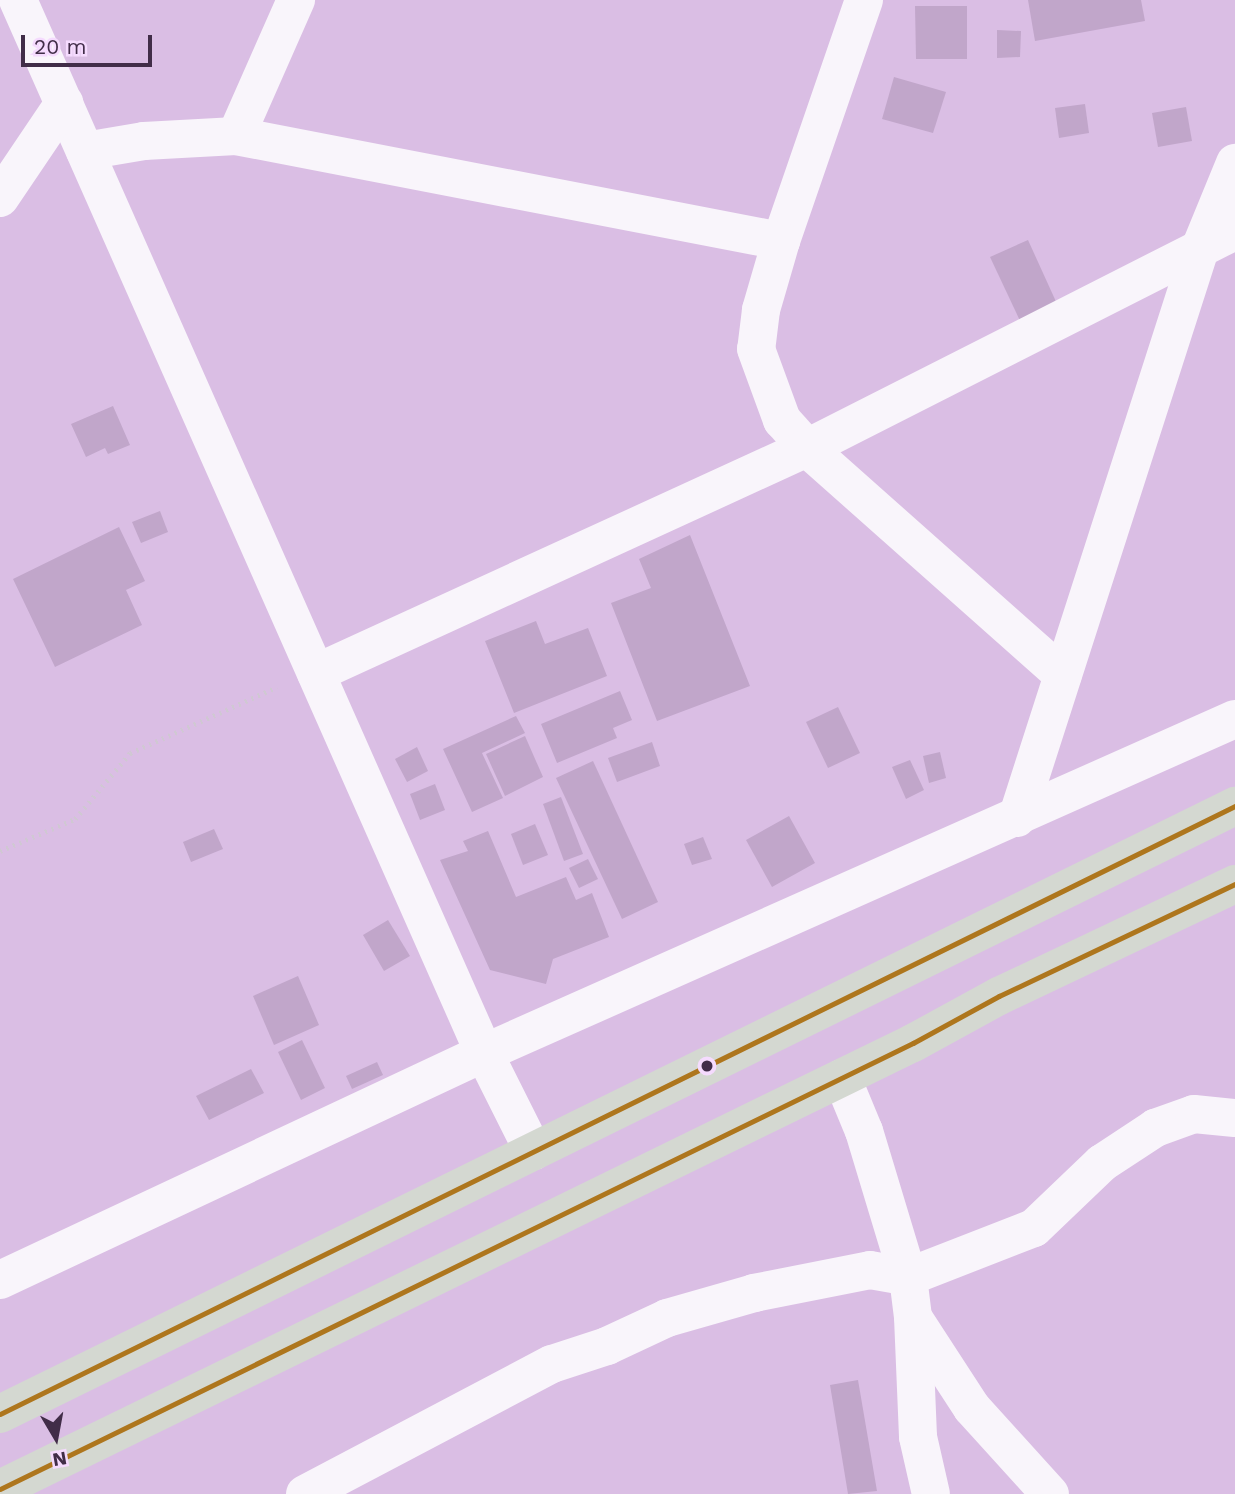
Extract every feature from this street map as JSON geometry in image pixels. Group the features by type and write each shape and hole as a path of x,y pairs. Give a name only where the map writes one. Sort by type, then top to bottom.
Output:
{"highway":[{"path":"0,1413 1235,806"},
{"path":"0,1489 842,1078 999,996 1235,884"}],"street":[{"path":"18,0 484,1053 533,1151"},
{"path":"236,136 296,0"},
{"path":"864,0 781,241 761,310 756,349 782,420 807,448 1063,675"},
{"path":"0,198 64,103"},
{"path":"85,151 144,141 236,136 781,241"},
{"path":"1017,818 1201,246 1235,163"},
{"path":"314,672 807,448 1235,231"},
{"path":"0,1280 484,1053 1235,719"},
{"path":"842,1078 864,1131 908,1277 913,1317 918,1437 931,1494"},
{"path":"305,1494 552,1364 607,1346 667,1318 825,1277 870,1270 908,1277 1034,1228 1102,1164 1155,1128 1194,1114 1235,1118"},
{"path":"913,1317 972,1408 1050,1494"}],"path":[{"path":"0,851 75,819 130,753 314,672"}],"building":[{"path":"1028,0 1141,0 1145,21 1035,41"},
{"path":"915,6 967,6 967,59 916,59"},
{"path":"997,30 1021,31 1020,57 997,58"},
{"path":"894,77 946,92 933,133 882,119"},
{"path":"1085,104 1089,133 1059,138 1055,108"},
{"path":"1186,107 1192,141 1158,147 1152,113"},
{"path":"1028,240 1058,306 1021,323 990,257"},
{"path":"113,406 130,445 108,454 105,448 86,457 71,424"},
{"path":"160,511 168,532 141,543 132,522"},
{"path":"119,527 145,581 126,590 142,625 55,667 13,579"},
{"path":"690,535 750,686 657,721 611,603 651,588 639,559"},
{"path":"536,621 545,644 588,628 607,676 514,713 485,641"},
{"path":"620,691 632,720 613,728 617,738 557,763 541,724"},
{"path":"838,707 860,753 828,768 806,722"},
{"path":"516,716 525,733 482,753 503,798 472,812 443,749"},
{"path":"525,736 543,777 505,796 486,754"},
{"path":"652,742 660,766 617,782 608,758"},
{"path":"417,747 428,771 407,782 395,759"},
{"path":"940,752 946,778 929,783 923,756"},
{"path":"910,760 924,790 906,799 892,767"},
{"path":"593,761 658,902 622,919 556,778"},
{"path":"435,784 445,810 420,820 410,794"},
{"path":"561,797 583,854 564,861 543,804"},
{"path":"789,816 815,863 772,887 746,840"},
{"path":"535,824 548,855 523,865 511,834"},
{"path":"214,829 223,849 191,862 183,842"},
{"path":"488,831 516,897 566,877 576,900 592,893 609,937 553,959 546,984 490,970 440,860 468,851 463,841"},
{"path":"703,837 712,859 692,865 684,844"},
{"path":"588,859 598,879 579,888 569,868"},
{"path":"388,920 410,956 384,971 363,935"},
{"path":"298,976 319,1025 274,1045 253,996"},
{"path":"302,1040 325,1088 301,1100 278,1052"},
{"path":"377,1062 383,1075 352,1089 346,1076"},
{"path":"251,1069 264,1093 209,1120 196,1096"},
{"path":"858,1380 877,1491 848,1494 830,1385"}],"transit line":[{"path":"0,1414 1235,806"},
{"path":"0,1489 913,1043 999,996 1235,884"}]}
